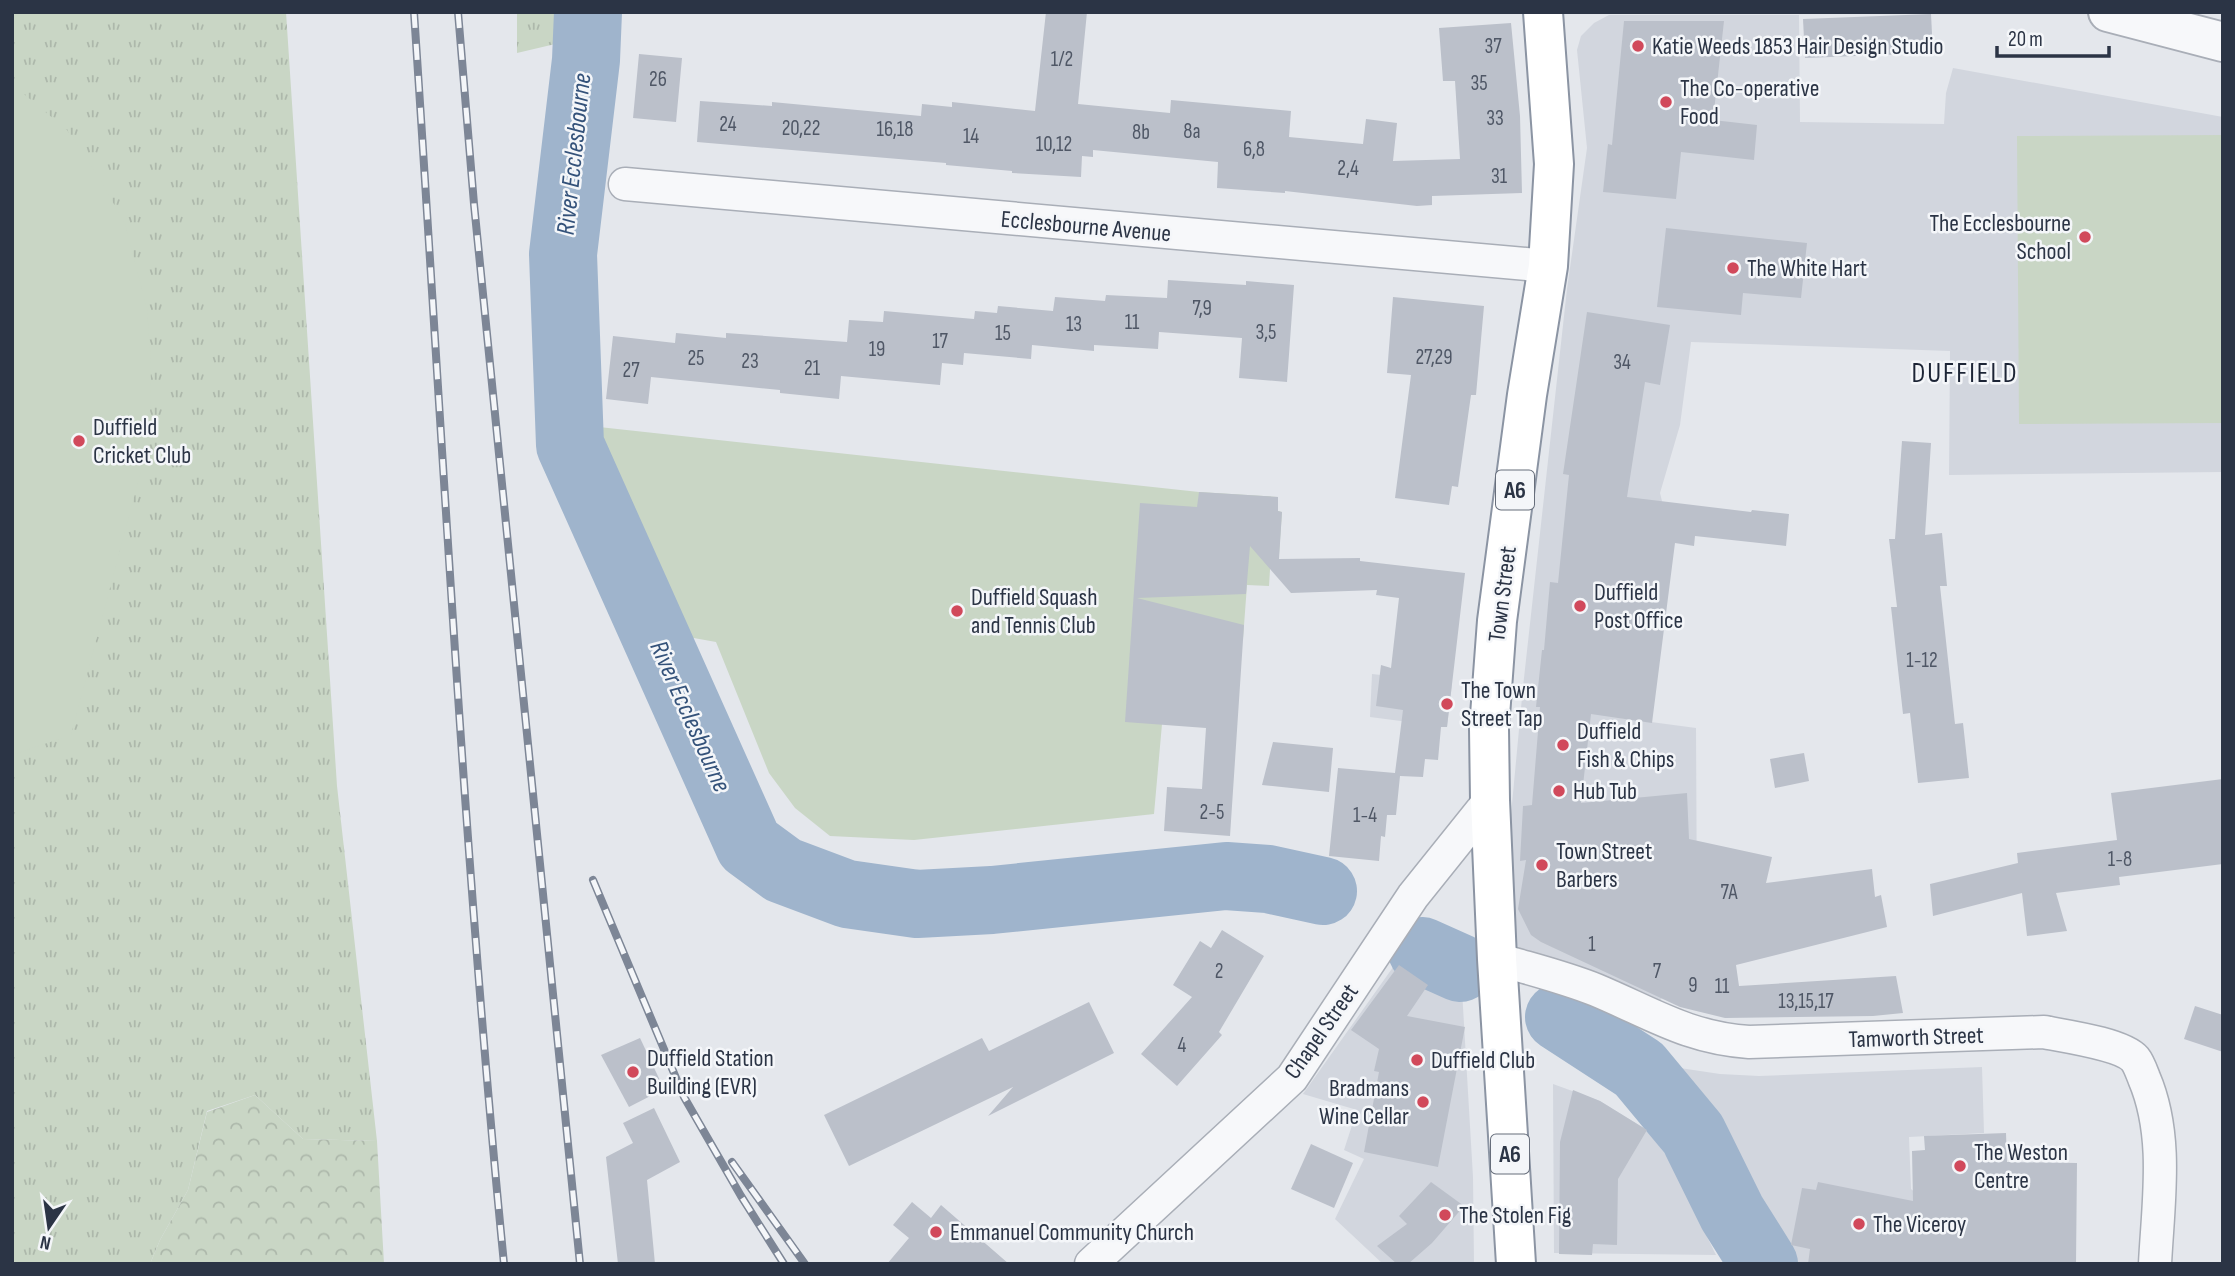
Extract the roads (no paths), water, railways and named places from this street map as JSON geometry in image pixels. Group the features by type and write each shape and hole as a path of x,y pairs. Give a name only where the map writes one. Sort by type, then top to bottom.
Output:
{"highway":[{"name":"Town Street","path":"1498,964 1489,800 1489,729 1497,621 1527,395 1548,266 1555,164 1543,12"},
{"name":"A6","path":"1498,964 1516,1264"}],"street":[{"path":"2108,12 2223,43"},
{"name":"Ecclesbourne Avenue","path":"625,184 1548,266"},
{"name":"Chapel Street","path":"1091,1264 1292,1078 1413,896 1489,800"},
{"name":"Tamworth Street","path":"1498,964 1595,990 1681,1029 1719,1040 1749,1042 2044,1032 2123,1051 2135,1059 2146,1083 2157,1130 2160,1166 2155,1264"}],"waterway":[{"name":"River Ecclesbourne","path":"588,12 586,60 563,254 570,445 749,845 783,870 847,894 917,904 992,900 1226,876 1268,879 1323,891"},
{"name":"River Ecclesbourne","path":"1422,951 1460,968"},
{"name":"River Ecclesbourne","path":"1559,1017 1639,1069 1693,1134 1732,1213 1764,1264"}],"railway":[{"path":"414,12 465,795 504,1264"},
{"path":"458,12 474,204 580,1264"},
{"path":"593,880 684,1097 784,1264"},
{"path":"732,1162 805,1264"}],"place":[{"name":"Katie Weeds 1853 Hair Design Studio","path":"1638,46"},
{"name":"The Co-operative Food","path":"1666,102"},
{"name":"The Ecclesbourne School","path":"2085,237"},
{"name":"The White Hart","path":"1733,268"},
{"name":"Duffield Cricket Club","path":"79,441"},
{"name":"Duffield Post Office","path":"1580,606"},
{"name":"Duffield Squash and Tennis Club","path":"957,611"},
{"name":"The Town Street Tap","path":"1447,704"},
{"name":"Duffield Fish & Chips","path":"1563,745"},
{"name":"Hub Tub","path":"1559,791"},
{"name":"Town Street Barbers","path":"1542,865"},
{"name":"Duffield Club","path":"1417,1060"},
{"name":"Duffield Station Building (EVR)","path":"633,1072"},
{"name":"Bradmans Wine Cellar","path":"1423,1102"},
{"name":"The Weston Centre","path":"1960,1166"},
{"name":"The Stolen Fig","path":"1445,1215"},
{"name":"The Viceroy","path":"1859,1224"},
{"name":"Emmanuel Community Church","path":"936,1232"}],"district":[{"name":"DUFFIELD","path":"1965,372"}]}
